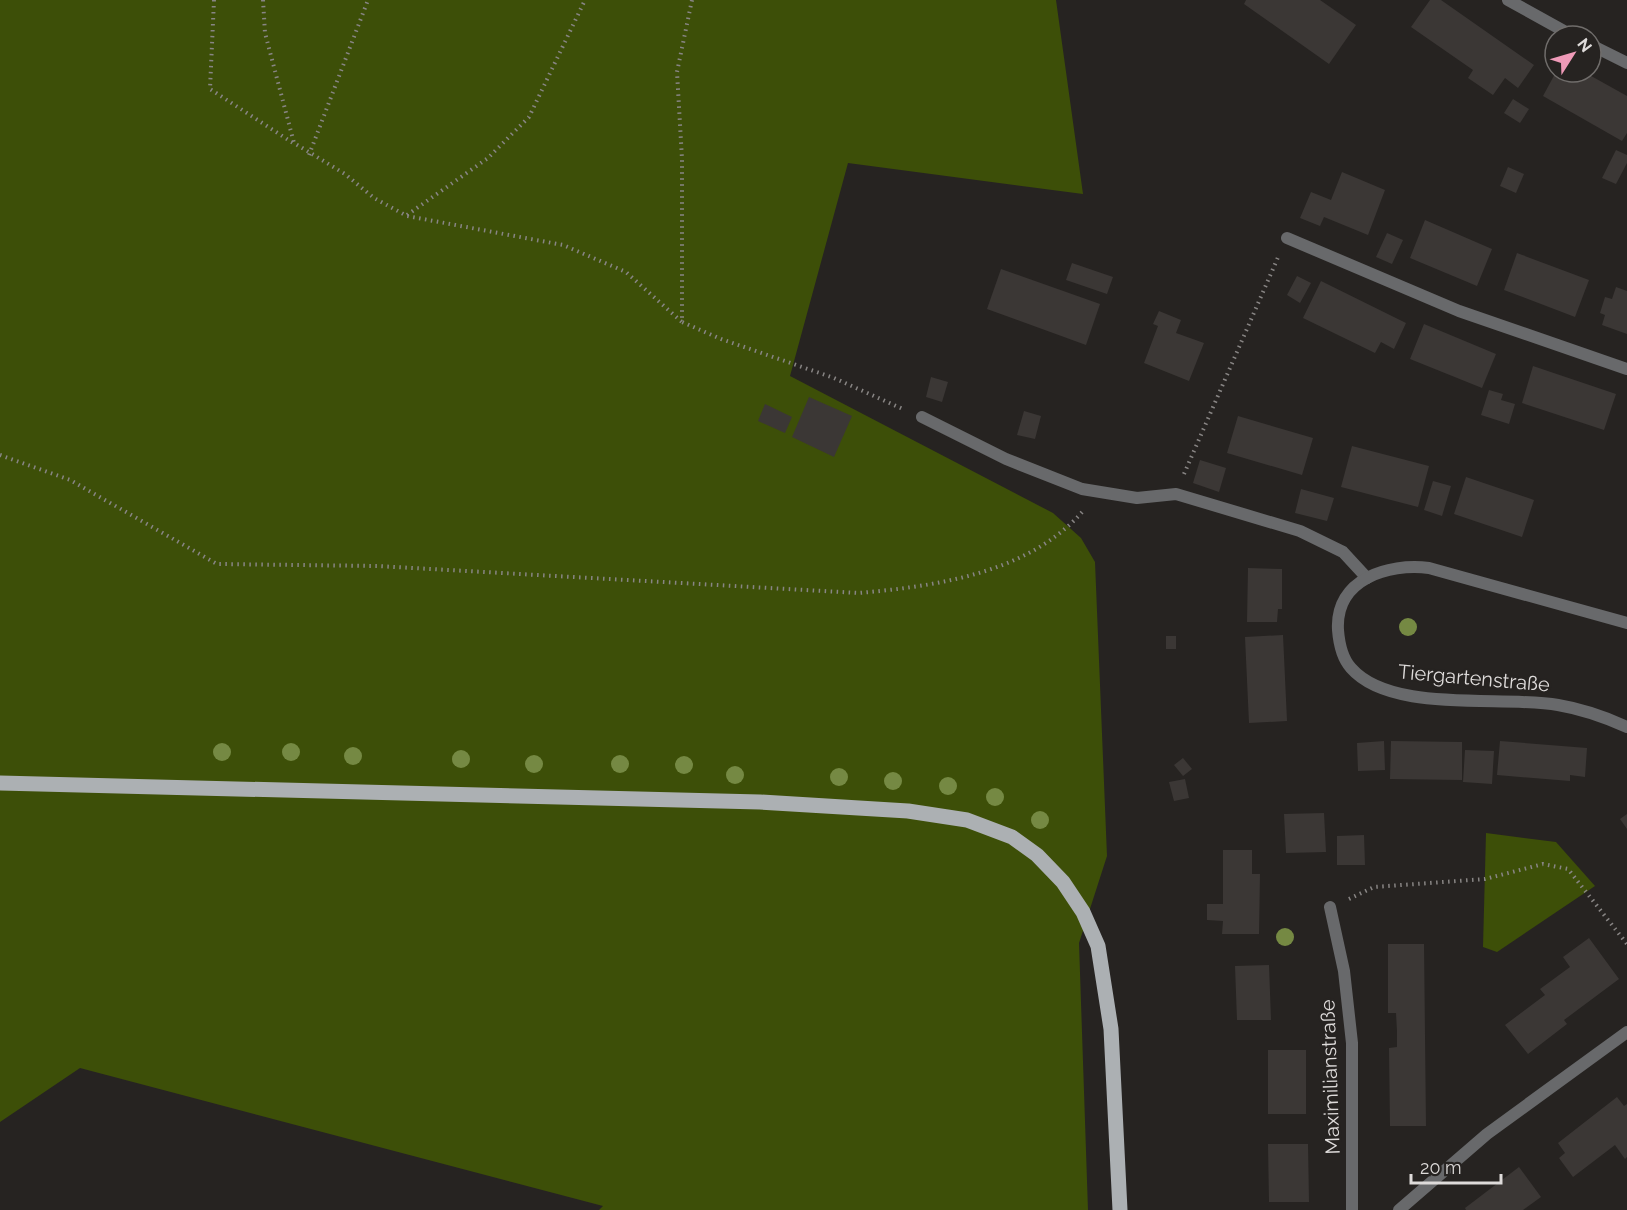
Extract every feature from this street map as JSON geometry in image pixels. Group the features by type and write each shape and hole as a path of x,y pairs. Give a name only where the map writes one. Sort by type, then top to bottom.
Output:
{"main road":[{"path":"0,783 760,802 908,811 967,820 1012,837 1037,855 1063,882 1083,912 1098,946 1111,1029 1120,1210"}],"street":[{"path":"1508,0 1551,24"},
{"path":"1603,51 1627,63"},
{"path":"1287,237 1459,312 1627,369"},
{"path":"922,417 1006,459 1082,489 1137,498 1176,494 1300,531 1343,552 1367,578"},
{"name":"Tiergartenstraße","path":"1627,623 1429,568 1408,566 1386,569 1367,578 1352,589 1337,616 1339,645 1351,668 1374,685 1402,695 1558,705 1594,713 1627,727"},
{"name":"Maximilianstraße","path":"1330,908 1344,971 1352,1043 1352,1210"},
{"path":"1399,1210 1487,1134 1627,1032"}],"path":[{"path":"214,0 210,90 309,155 345,174 375,198 407,216 563,245 626,272 682,322 721,339 834,378 922,417"},
{"path":"263,0 265,33 294,143"},
{"path":"309,155 368,0"},
{"path":"407,216 488,158 529,117 585,0"},
{"path":"682,322 682,159 677,72 692,0"},
{"path":"1176,494 1287,237"},
{"path":"0,455 70,480 217,564 377,566 859,593 904,589 988,571 1026,555 1057,535 1100,493"},
{"path":"1330,908 1374,886 1485,879 1543,864 1568,869 1627,944"}],"green space":[{"path":"0,0 1056,0 1083,194 848,163 790,376 1053,513 1081,538 1095,562 1107,856 1079,943 1088,1210 599,1210 603,1206 80,1068 0,1122"},
{"path":"1486,833 1556,842 1595,886 1497,952 1483,947"}],"building":[{"path":"1246,0 1320,0 1356,25 1329,64 1244,4"},
{"path":"1430,0 1441,0 1534,65 1518,88 1505,78 1493,95 1468,78 1473,70 1411,27"},
{"path":"1603,83 1627,96 1627,133 1622,141 1543,96 1550,84"},
{"path":"1513,99 1529,109 1520,123 1504,113"},
{"path":"1616,150 1627,155 1627,163 1616,184 1602,178"},
{"path":"1508,167 1524,174 1516,193 1500,186"},
{"path":"1342,172 1385,190 1368,235 1324,217 1320,226 1300,218 1311,192 1331,200"},
{"path":"1425,220 1492,249 1477,286 1410,258"},
{"path":"1387,233 1403,240 1392,264 1376,257"},
{"path":"1517,253 1589,280 1575,317 1504,290"},
{"path":"1072,263 1113,277 1107,294 1066,280"},
{"path":"1001,269 1100,304 1086,345 987,309"},
{"path":"1297,276 1311,283 1300,303 1287,295"},
{"path":"1321,281 1406,323 1394,349 1381,342 1375,353 1303,318"},
{"path":"1616,287 1627,291 1627,334 1602,325 1605,315 1600,313 1605,297 1612,299"},
{"path":"1159,311 1181,320 1176,333 1204,343 1189,381 1144,363 1158,326 1153,324"},
{"path":"1424,324 1496,354 1482,388 1410,359"},
{"path":"1533,366 1616,394 1604,430 1522,403"},
{"path":"931,377 948,382 942,402 926,397"},
{"path":"1489,390 1503,394 1501,400 1515,404 1509,424 1481,415"},
{"path":"809,397 852,416 834,457 792,437"},
{"path":"765,404 792,417 785,433 758,421"},
{"path":"1024,411 1041,416 1035,439 1017,435"},
{"path":"1238,416 1313,438 1302,475 1227,453"},
{"path":"1352,446 1429,466 1418,507 1341,487"},
{"path":"1200,460 1226,468 1219,492 1193,483"},
{"path":"1466,477 1534,500 1522,537 1454,514"},
{"path":"1433,481 1451,486 1442,516 1424,510"},
{"path":"1301,489 1334,498 1327,521 1295,513"},
{"path":"1248,568 1282,569 1282,609 1278,609 1277,622 1247,622"},
{"path":"1283,635 1287,721 1249,723 1245,637"},
{"path":"1166,636 1176,636 1176,649 1166,649"},
{"path":"1384,741 1385,770 1358,771 1357,743"},
{"path":"1391,741 1462,742 1462,780 1390,779"},
{"path":"1500,741 1587,748 1585,777 1570,775 1570,781 1497,775"},
{"path":"1465,750 1494,751 1492,784 1463,782"},
{"path":"1183,758 1192,769 1183,776 1174,765"},
{"path":"1185,779 1189,798 1174,801 1169,782"},
{"path":"1324,813 1326,852 1286,853 1284,814"},
{"path":"1627,814 1627,829 1620,819"},
{"path":"1364,835 1365,865 1337,865 1337,836"},
{"path":"1223,850 1252,850 1252,874 1260,874 1259,934 1222,934 1223,921 1207,920 1207,904 1223,904"},
{"path":"1589,938 1619,979 1564,1020 1567,1024 1528,1054 1505,1025 1545,995 1540,989 1570,967 1563,957"},
{"path":"1388,944 1424,944 1426,1126 1390,1126 1389,1048 1397,1047 1397,1031 1396,1013 1388,1013"},
{"path":"1269,965 1271,1020 1237,1020 1235,966"},
{"path":"1268,1050 1306,1050 1306,1114 1268,1114"},
{"path":"1617,1097 1624,1106 1627,1104 1627,1157 1625,1159 1615,1145 1573,1177 1559,1158 1565,1153 1558,1143"},
{"path":"1268,1144 1308,1144 1309,1202 1269,1202"},
{"path":"1519,1167 1541,1197 1523,1210 1466,1210 1465,1208"}]}
